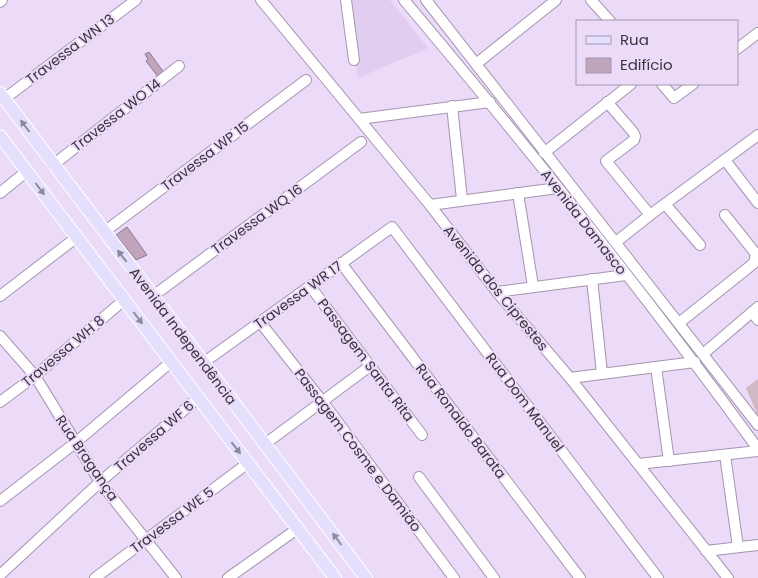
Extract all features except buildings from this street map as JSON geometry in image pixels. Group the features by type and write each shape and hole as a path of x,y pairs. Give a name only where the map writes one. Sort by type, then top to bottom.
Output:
{"main road":[{"name":"Avenida Independência","path":"2,96 366,578"},
{"name":"Avenida Independência","path":"0,136 335,578"}],"street":[{"name":"Travessa WN 13","path":"2,96 136,0"},
{"name":"Avenida dos Ciprestes","path":"261,0 430,205 497,292 570,378 728,578"},
{"path":"346,0 354,60"},
{"name":"Avenida Damasco","path":"404,0 490,102 695,362 758,450"},
{"name":"Avenida Damasco","path":"426,0 758,426"},
{"path":"476,64 556,0"},
{"path":"591,0 609,20"},
{"path":"738,49 758,33"},
{"name":"Travessa WO 14","path":"53,165 179,66"},
{"name":"Travessa WP 15","path":"104,232 306,80"},
{"path":"544,153 630,85"},
{"path":"663,85 674,98 692,85"},
{"path":"359,119 490,102"},
{"path":"607,102 635,136 634,140 606,161 650,215"},
{"path":"452,106 462,199"},
{"path":"616,242 758,135"},
{"name":"Travessa WQ 16","path":"153,296 361,142"},
{"path":"725,160 758,202"},
{"path":"0,193 27,171"},
{"path":"430,205 462,199 558,188"},
{"path":"518,193 533,286"},
{"path":"665,204 700,245"},
{"path":"679,323 754,263 756,259 756,254 725,215"},
{"name":"Travessa WR 17","path":"204,363 392,227"},
{"name":"Rua Dom Manuel","path":"392,227 658,578"},
{"path":"0,296 76,237"},
{"name":"Rua Ronaldo Barata","path":"341,264 580,578"},
{"path":"497,292 626,275"},
{"path":"592,279 602,373"},
{"name":"Passagem Santa Rita","path":"310,286 422,435"},
{"name":"Travessa WH 8","path":"0,402 34,376 124,300"},
{"path":"703,354 756,313"},
{"name":"Passagem Cosme e Damião","path":"260,322 454,578"},
{"name":"Rua Bragança","path":"0,336 34,376 100,482 176,578"},
{"path":"0,501 75,443 172,362"},
{"path":"570,378 695,362"},
{"path":"265,444 370,366"},
{"path":"656,367 669,461"},
{"name":"Travessa WF 6","path":"0,575 100,482 198,398"},
{"path":"638,464 758,450"},
{"path":"725,455 738,547"},
{"name":"Travessa WE 5","path":"95,578 248,463"},
{"path":"419,477 494,578"},
{"path":"228,578 297,529"},
{"path":"706,551 758,544"}],"shaded area":[{"path":"347,0 390,0 428,48 358,78"},
{"path":"758,379 758,416 746,388"}]}
